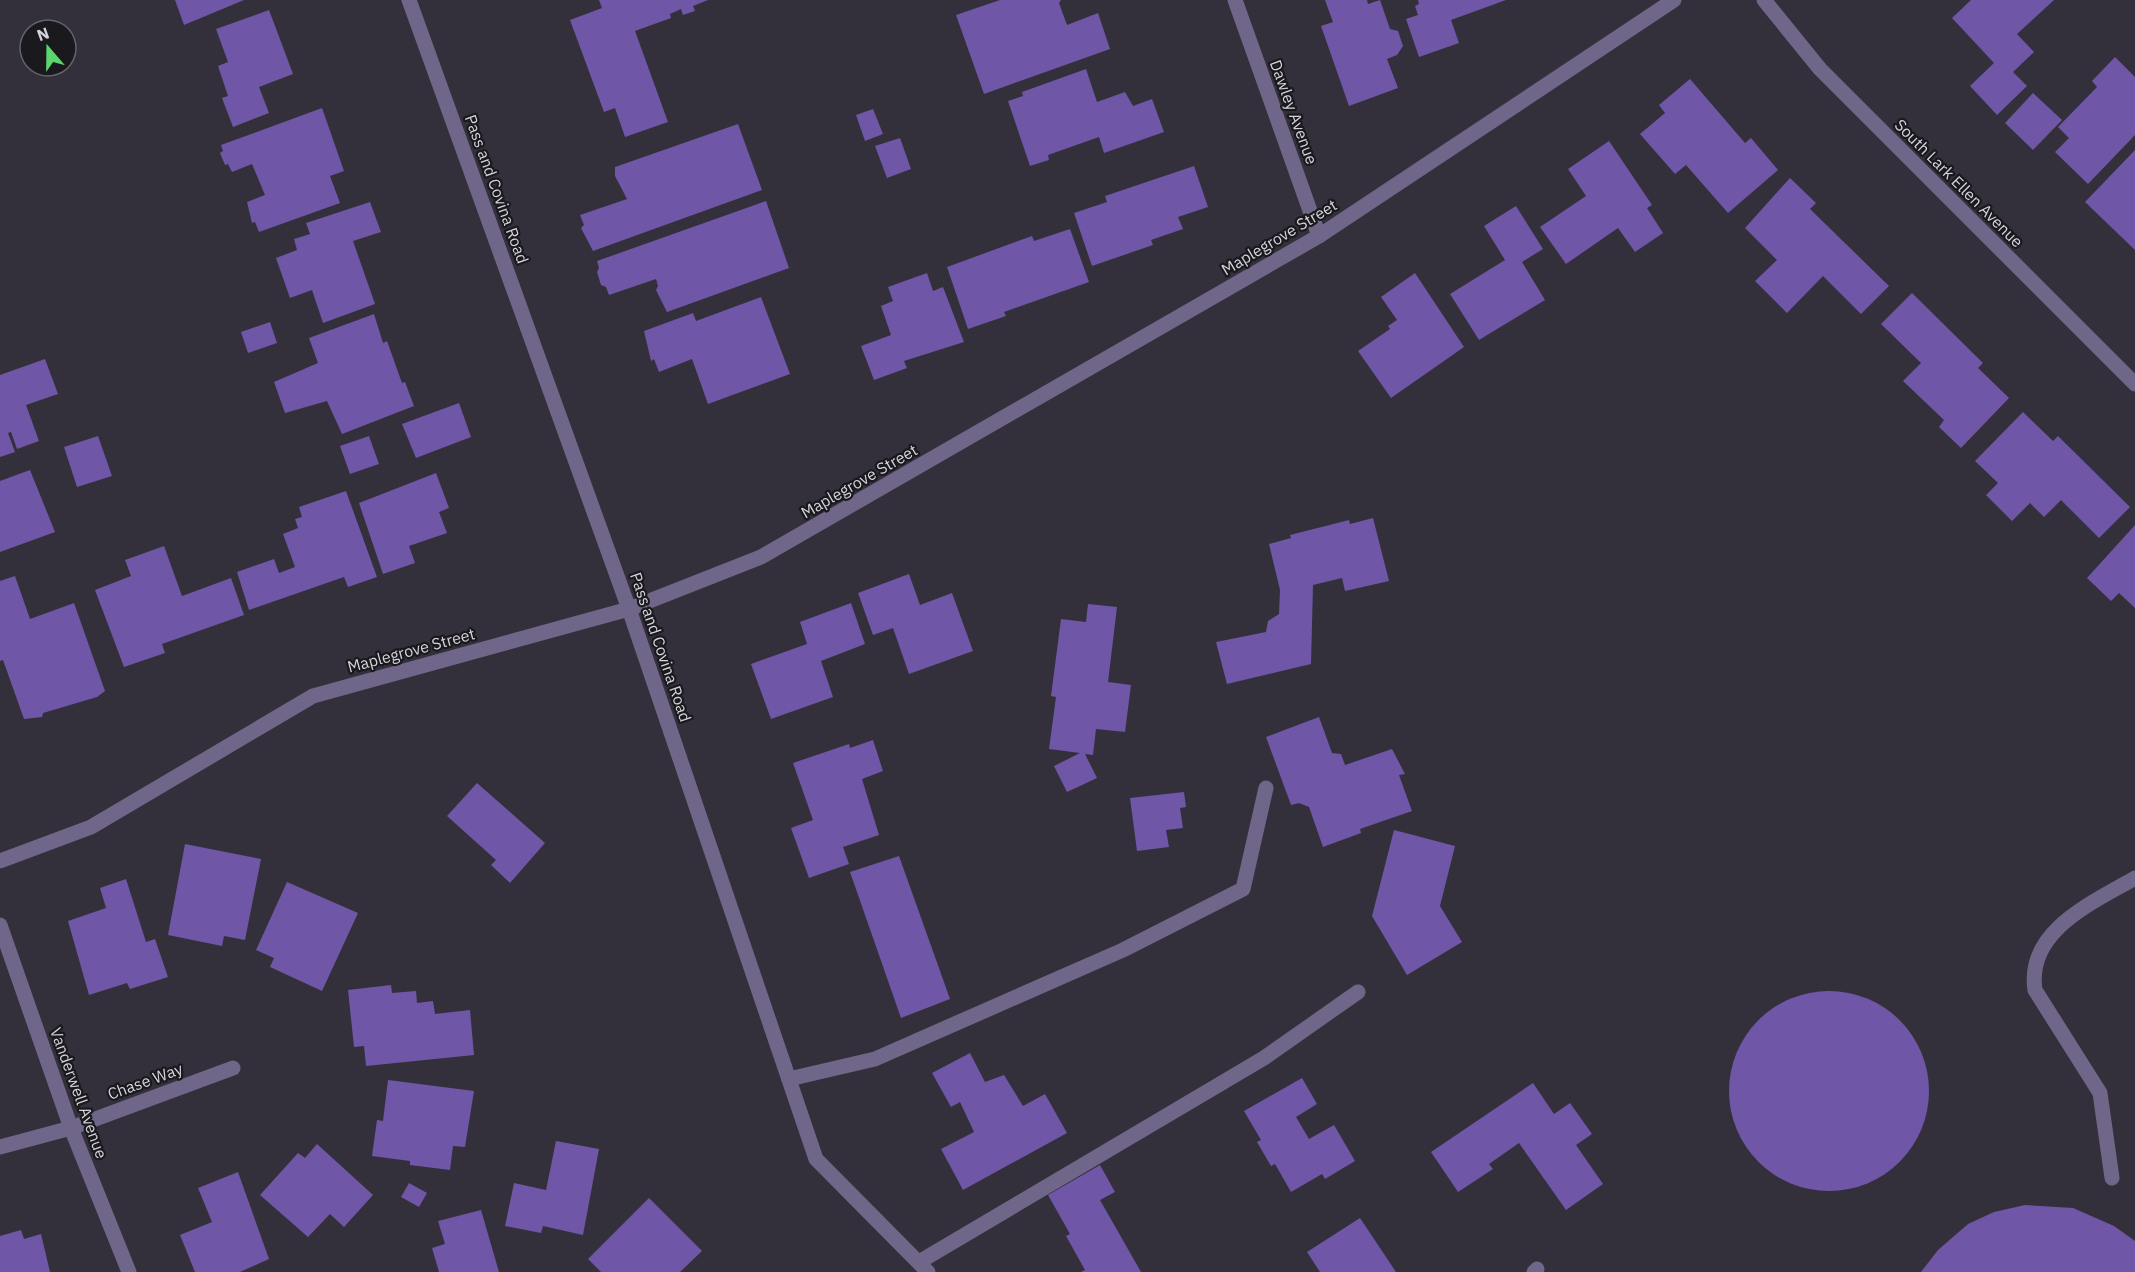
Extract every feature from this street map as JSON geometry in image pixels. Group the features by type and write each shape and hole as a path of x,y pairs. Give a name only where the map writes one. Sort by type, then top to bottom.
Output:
{"street":[{"name":"Pass and Covina Road","path":"409,0 629,609 816,1159 924,1267"},
{"name":"Dawley Avenue","path":"1235,0 1319,236"},
{"name":"Maplegrove Street","path":"0,861 92,827 313,696 629,609 761,557 1319,236 1674,0"},
{"name":"South Lark Ellen Avenue","path":"1764,0 1820,69 2135,384"},
{"path":"789,1079 875,1059 1123,950 1243,889 1266,788"},
{"path":"2112,1178 2100,1094 2036,990 2033,974 2038,955 2048,936 2084,907 2135,878"},
{"name":"Vanderwell Avenue","path":"0,925 71,1128 129,1272"},
{"path":"924,1267 1264,1058 1358,992"},
{"name":"Chase Way","path":"0,1147 71,1128 233,1068"}],"building":[{"path":"175,0 244,0 184,25"},
{"path":"599,0 708,0 693,6 695,11 683,15 681,9 670,14 671,18 635,31 668,122 625,137 615,108 604,112 570,20 602,8"},
{"path":"1000,0 1061,0 1059,3 1067,25 1098,13 1110,49 984,94 956,15"},
{"path":"1325,0 1367,0 1368,4 1380,0 1390,29 1398,31 1403,46 1397,55 1387,59 1398,88 1349,106 1321,26 1333,22"},
{"path":"1418,0 1506,0 1451,20 1459,43 1419,57 1406,19 1418,15 1415,6 1419,4"},
{"path":"1971,0 2054,0 2017,34 2034,52 2013,72 2027,86 1997,115 1970,86 1994,63 1952,18"},
{"path":"269,10 293,74 259,87 269,113 233,127 222,98 228,96 218,66 228,62 216,29"},
{"path":"2115,57 2135,77 2135,135 2088,184 2055,152 2069,138 2058,127 2097,87 2092,81"},
{"path":"1086,69 1097,102 1125,92 1133,106 1152,99 1164,132 1104,153 1099,137 1048,155 1049,160 1030,166 1008,101 1023,96 1022,92"},
{"path":"1690,79 1745,143 1751,138 1778,170 1728,213 1686,165 1675,174 1640,134 1665,113 1659,105"},
{"path":"2033,93 2062,120 2033,150 2005,123"},
{"path":"322,108 344,171 330,176 340,203 259,232 255,222 252,223 247,202 265,195 252,164 232,172 228,164 225,165 220,153 223,151 221,145"},
{"path":"873,109 883,134 865,141 856,115"},
{"path":"738,124 762,190 593,251 581,228 584,225 580,215 627,199 615,176 615,167"},
{"path":"900,138 911,169 887,178 875,146"},
{"path":"1609,141 1652,205 1647,208 1663,233 1635,252 1618,228 1566,264 1540,227 1586,196 1568,169"},
{"path":"2135,150 2135,250 2085,202"},
{"path":"1194,166 1208,207 1178,217 1183,229 1151,240 1153,245 1092,266 1074,213 1107,202 1105,196"},
{"path":"1790,178 1816,203 1810,209 1889,286 1861,314 1823,276 1787,313 1755,281 1777,260 1745,228"},
{"path":"766,201 789,268 667,312 656,290 658,286 656,279 609,295 606,287 601,285 597,272 599,268 597,261"},
{"path":"370,202 381,232 353,241 375,304 323,323 312,290 290,298 276,258 297,250 294,239 310,234 306,223"},
{"path":"1516,206 1543,249 1522,262 1545,300 1479,340 1450,294 1505,260 1484,226"},
{"path":"1070,229 1089,282 1004,312 1006,316 968,329 947,267 1032,236 1034,241"},
{"path":"927,273 933,291 943,287 964,342 904,361 907,368 874,380 861,346 891,335 881,306 893,301 888,287"},
{"path":"1415,273 1464,347 1391,398 1358,351 1390,329 1388,326 1397,320 1381,297"},
{"path":"1912,293 1983,363 1978,368 2009,398 1961,448 1939,427 1944,420 1903,381 1921,363 1881,324"},
{"path":"761,297 790,374 708,404 692,359 659,372 654,359 651,361 644,331 693,313 696,321"},
{"path":"374,314 383,343 387,341 402,383 405,382 414,406 342,434 327,401 285,413 274,382 318,363 309,338"},
{"path":"270,322 277,343 248,353 241,332"},
{"path":"45,359 58,394 26,405 39,441 17,449 11,432 8,433 15,452 0,457 0,375"},
{"path":"459,403 471,437 416,458 402,424"},
{"path":"2023,412 2053,441 2058,436 2130,507 2099,538 2061,500 2044,517 2030,503 2012,521 1986,495 1998,483 1975,461"},
{"path":"98,436 112,476 77,487 64,447"},
{"path":"369,436 379,464 350,474 340,446"},
{"path":"30,470 55,532 0,552 0,481"},
{"path":"436,473 449,508 439,512 447,533 409,546 415,563 383,574 359,503"},
{"path":"346,491 377,577 348,587 344,577 249,610 237,572 274,559 279,573 295,567 283,534 298,528 295,519 302,517 299,507"},
{"path":"1373,518 1389,581 1345,591 1342,578 1313,585 1311,664 1227,684 1216,642 1266,632 1268,621 1279,614 1280,590 1269,544 1291,538 1290,535 1349,520 1350,524"},
{"path":"2135,525 2135,608 2119,593 2111,601 2087,578"},
{"path":"164,546 182,596 231,578 244,615 162,644 165,653 124,667 95,590 131,576 125,560"},
{"path":"909,574 920,605 952,593 973,651 909,674 893,628 873,635 858,593"},
{"path":"15,576 30,619 74,603 105,691 97,697 43,713 42,717 24,719 3,660 0,661 0,581"},
{"path":"851,603 865,644 821,661 833,697 771,719 751,664 807,644 800,622"},
{"path":"1088,604 1117,607 1108,682 1131,685 1125,732 1096,729 1093,755 1085,754 1097,778 1067,792 1054,766 1080,753 1049,749 1056,697 1051,696 1061,619 1086,622"},
{"path":"1319,717 1332,753 1341,754 1345,765 1392,749 1405,774 1399,775 1412,811 1360,829 1361,833 1323,847 1309,807 1299,803 1291,805 1266,737"},
{"path":"873,740 883,771 862,779 879,835 843,847 849,864 809,878 791,828 813,820 793,763 849,744 850,748"},
{"path":"477,783 545,843 510,883 491,865 496,860 447,816"},
{"path":"1184,792 1186,807 1180,808 1183,828 1166,830 1169,847 1137,851 1130,798"},
{"path":"1394,830 1455,846 1440,906 1462,942 1407,975 1372,916"},
{"path":"185,844 261,859 245,940 224,936 222,946 168,935"},
{"path":"899,856 950,999 901,1018 850,872"},
{"path":"126,879 146,942 155,939 168,977 130,989 127,983 89,995 68,921 106,908 100,888"},
{"path":"287,882 358,913 322,991 270,967 274,958 256,950"},
{"path":"391,985 392,993 416,991 417,1003 433,1001 435,1014 470,1010 474,1055 366,1066 364,1046 354,1047 348,990"},
{"path":"1829,991 1858,995 1876,1003 1900,1020 1917,1044 1925,1062 1929,1091 1925,1120 1917,1138 1900,1162 1876,1179 1858,1187 1829,1191 1800,1187 1782,1179 1758,1162 1741,1138 1733,1120 1729,1091 1733,1062 1741,1044 1758,1020 1782,1003 1800,995"},
{"path":"970,1053 985,1082 1004,1075 1023,1106 1045,1094 1067,1133 963,1190 941,1149 974,1132 960,1102 951,1107 932,1073"},
{"path":"1302,1078 1317,1104 1296,1117 1309,1139 1334,1125 1355,1161 1325,1179 1322,1174 1291,1192 1275,1164 1271,1166 1257,1142 1261,1140 1244,1111"},
{"path":"388,1080 474,1091 465,1147 453,1146 450,1170 410,1165 410,1161 372,1156 377,1120 383,1121"},
{"path":"1533,1083 1554,1114 1570,1103 1592,1134 1576,1145 1603,1184 1566,1210 1519,1143 1489,1164 1493,1169 1458,1192 1431,1152"},
{"path":"556,1141 599,1149 583,1235 543,1226 541,1233 505,1226 514,1183 546,1190"},
{"path":"317,1144 373,1195 344,1227 330,1214 308,1237 260,1195 298,1153 305,1158"},
{"path":"1100,1165 1115,1192 1100,1200 1141,1272 1081,1272 1085,1270 1066,1236 1070,1234 1048,1195"},
{"path":"238,1172 269,1259 240,1272 195,1272 180,1235 212,1222 198,1188"},
{"path":"409,1183 427,1193 419,1207 401,1197"},
{"path":"649,1198 702,1251 680,1272 601,1272 588,1259"},
{"path":"2025,1205 2073,1208 2114,1226 2135,1241 2135,1272 1921,1272 1938,1250 1968,1224 1994,1212"},
{"path":"481,1210 499,1272 439,1272 432,1248 445,1244 438,1221"},
{"path":"1360,1218 1396,1272 1320,1272 1307,1252"},
{"path":"21,1230 24,1239 41,1234 50,1272 0,1272 0,1236"}]}
